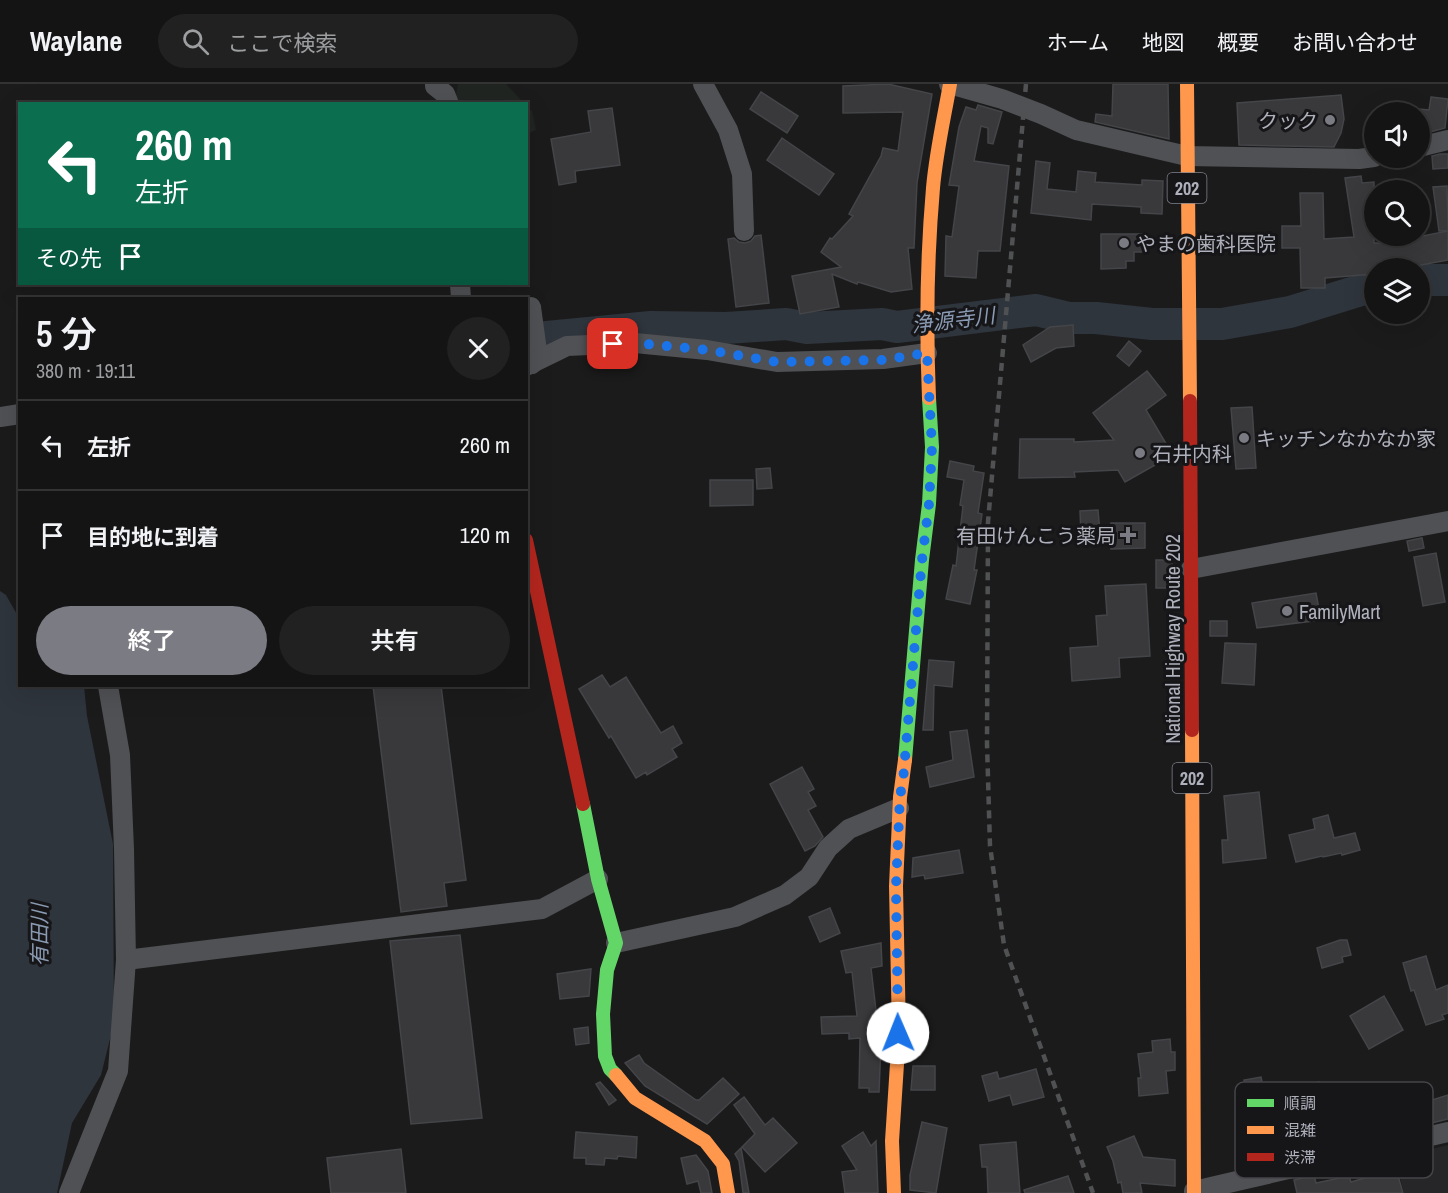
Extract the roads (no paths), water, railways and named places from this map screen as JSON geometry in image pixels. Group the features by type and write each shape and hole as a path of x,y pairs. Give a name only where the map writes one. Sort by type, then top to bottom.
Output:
{"main road":[{"path":"894,1193 892,1141 898,1033 896,886 899,808 931,470 927,353 933,186 949,84"},
{"name":"National Highway Route 202","path":"1187,84 1194,1192"},
{"path":"528,549 570,737 598,879 616,943 607,970 603,1014 604,1056 610,1069 636,1098 705,1142 723,1164 728,1193"}],"street":[{"path":"435,84 445,94 448,102"},
{"path":"703,84 728,130 741,174 744,231"},
{"path":"949,84 1002,99 1076,130 1187,156 1364,158"},
{"path":"1430,144 1448,140"},
{"path":"529,308 532,360 567,345 635,343 707,350 777,362 883,360 927,353"},
{"path":"0,417 18,414"},
{"path":"1191,569 1448,521"},
{"path":"69,1193 118,1071 126,960 120,755 108,687"},
{"path":"616,943 735,917 785,895 809,877 828,848 849,829 899,808"},
{"path":"126,960 542,909 598,879"},
{"path":"1433,1136 1448,1132"},
{"path":"1194,1192 1253,1178"}],"water":[{"name":"有田川","path":"0,591 6,595 18,616 18,687 84,687 87,716 113,844 114,1023 101,1075 72,1123 57,1193 0,1193"}],"waterway":[{"name":"浄源寺川","path":"1430,280 1448,280"},
{"name":"浄源寺川","path":"528,339 651,327 726,328 786,324 807,328 882,324 897,327 1036,310 1069,318 1096,318 1152,324 1222,324 1290,312 1364,289"}],"railway":[{"path":"1026,84 988,522 987,744 990,846 1004,945 1093,1193"}],"place":[{"name":"クック","path":"1330,120"},
{"name":"やまの歯科医院","path":"1124,243"},
{"name":"キッチンなかなか家","path":"1244,438"},
{"name":"石井内科","path":"1140,453"},
{"name":"有田けんこう薬局","path":"1128,535"},
{"name":"FamilyMart","path":"1287,611"}]}
